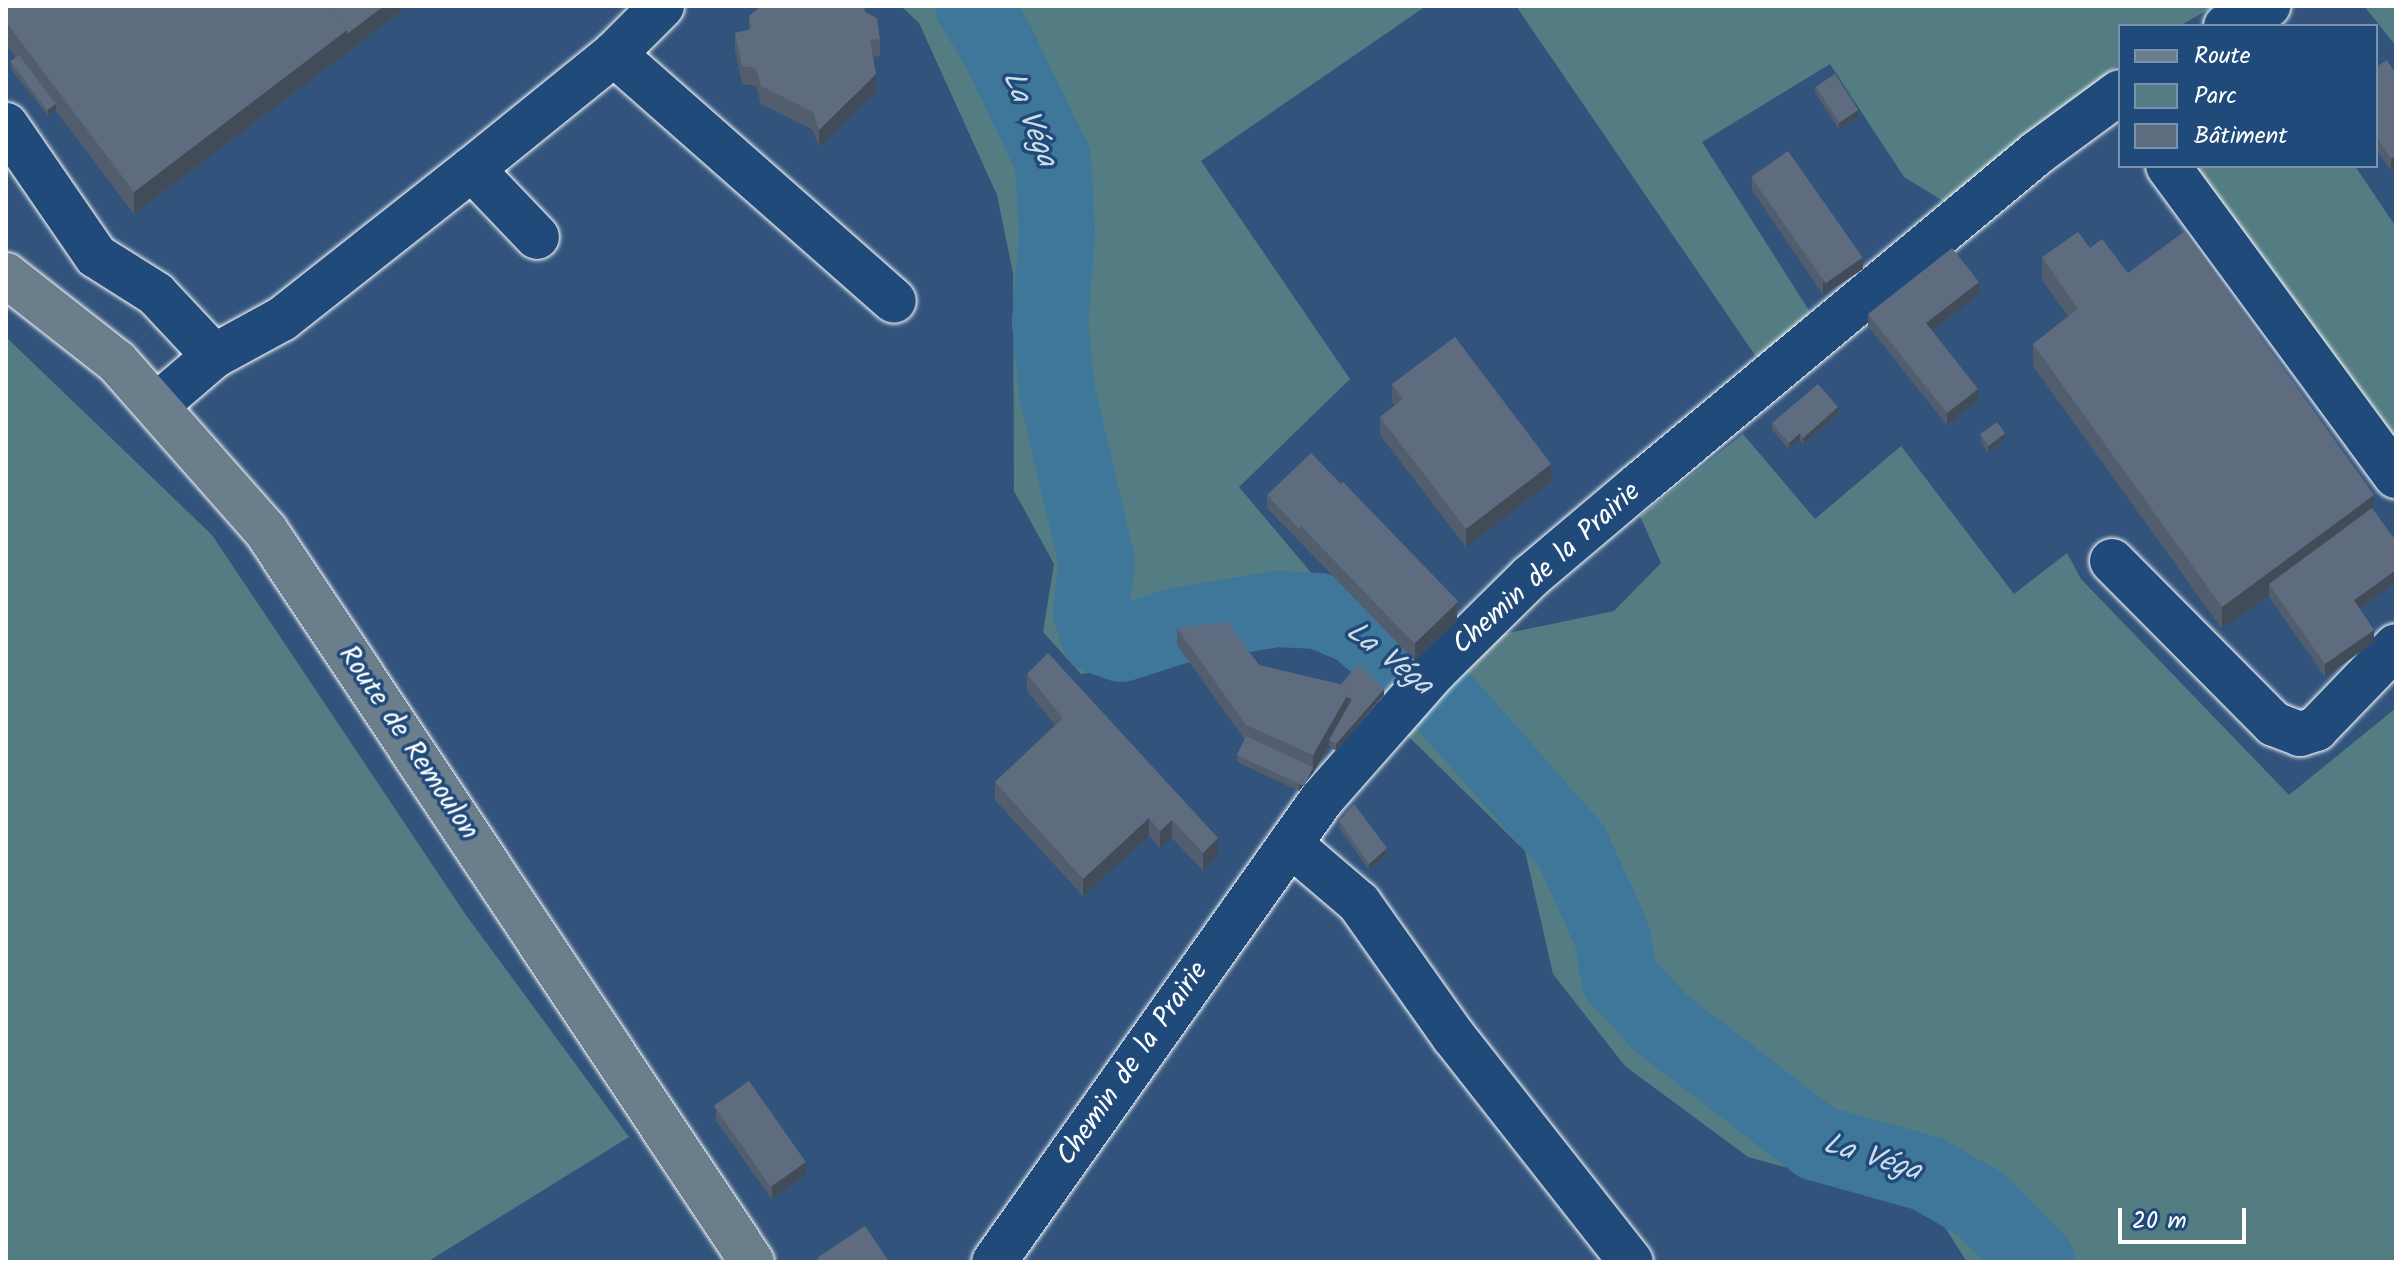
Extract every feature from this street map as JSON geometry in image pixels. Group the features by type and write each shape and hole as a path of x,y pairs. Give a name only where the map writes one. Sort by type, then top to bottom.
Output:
{"main road":[{"name":"Route de Remoulon","path":"6,275 117,362 158,404 266,531 752,1262"}],"street":[{"path":"2230,24 2268,6"},
{"path":"158,404 214,356 282,319 472,169 630,25 894,301"},
{"name":"Chemin de la Prairie","path":"994,1262 1290,844 1435,671 1530,577 1626,495 2037,153 2118,94"},
{"path":"6,125 96,256 156,294 214,356"},
{"path":"2169,168 2396,476"},
{"path":"472,169 537,237"},
{"path":"2112,561 2274,724 2300,734 2316,729 2396,646"},
{"path":"1290,844 1359,903 1454,1037 1631,1262"}],"green space":[{"path":"901,6 1426,6 1201,161 1350,379 1239,487 1334,600 1280,588 1161,606 1158,664 1081,674 1043,632 1054,564 1014,491 1013,273 997,195 919,23"},
{"path":"1516,6 2215,6 2183,24 2118,24 2118,65 1948,204 1904,177 1830,64 1702,142 1810,312 1759,361"},
{"path":"2364,6 2396,6 2396,46"},
{"path":"2195,168 2356,168 2396,227 2396,454"},
{"path":"6,337 212,535 466,915 629,1137 427,1262 6,1262"},
{"path":"1743,434 1815,519 1901,446 2014,594 2067,553 2081,579 2289,795 2396,708 2396,1262 1967,1262 1932,1207 1748,1157 1625,1066 1553,974 1525,851 1405,733 1503,634 1614,611 1661,563 1640,516"}],"building":[{"path":"6,6 328,6 347,30 134,192 6,22"},
{"path":"328,6 384,6 347,34"},
{"path":"761,6 864,6 865,12 877,18 880,39 870,40 876,74 819,130 813,112 761,86 756,68 742,66 735,33 751,29 749,16"},
{"path":"19,55 56,104 47,110 10,62"},
{"path":"2387,60 2396,74 2396,155 2391,159 2378,139 2378,66"},
{"path":"1835,74 1858,110 1839,123 1816,87"},
{"path":"1788,151 1863,257 1826,283 1751,177"},
{"path":"2185,231 2374,495 2222,607 2033,344 2078,309 2042,257 2078,232 2090,248 2102,239 2128,273"},
{"path":"1952,248 1979,282 1926,323 1978,389 1947,413 1868,314"},
{"path":"1455,337 1551,464 1466,529 1380,417 1403,399 1392,384"},
{"path":"1818,384 1838,407 1803,438 1800,433 1789,443 1772,423"},
{"path":"1997,422 2005,433 1988,446 1980,434"},
{"path":"1311,453 1341,484 1300,525 1300,530 1267,495"},
{"path":"1343,482 1458,601 1414,644 1299,524"},
{"path":"2372,508 2396,541 2396,570 2354,600 2374,630 2325,664 2269,584"},
{"path":"1227,622 1259,665 1352,687 1313,755 1246,725 1177,628"},
{"path":"1048,653 1218,838 1203,853 1172,820 1160,831 1149,818 1083,879 995,782 1063,718 1027,674"},
{"path":"1358,663 1384,689 1336,744 1329,740 1352,699 1346,697 1352,687 1341,685"},
{"path":"1246,736 1313,767 1304,786 1237,755"},
{"path":"1354,804 1387,848 1369,864 1339,821"},
{"path":"749,1081 806,1162 771,1187 714,1106"},
{"path":"865,1226 889,1262 819,1262 817,1258"}],"waterway":[{"name":"La Véga","path":"973,6 997,44 1053,160 1057,235 1050,322 1057,392 1097,562 1091,612 1099,636 1121,644 1177,626 1276,609 1319,611 1357,627 1446,704 1572,847 1612,935 1619,978 1661,1023 1817,1143 1928,1174 1983,1206 2037,1262"}]}
